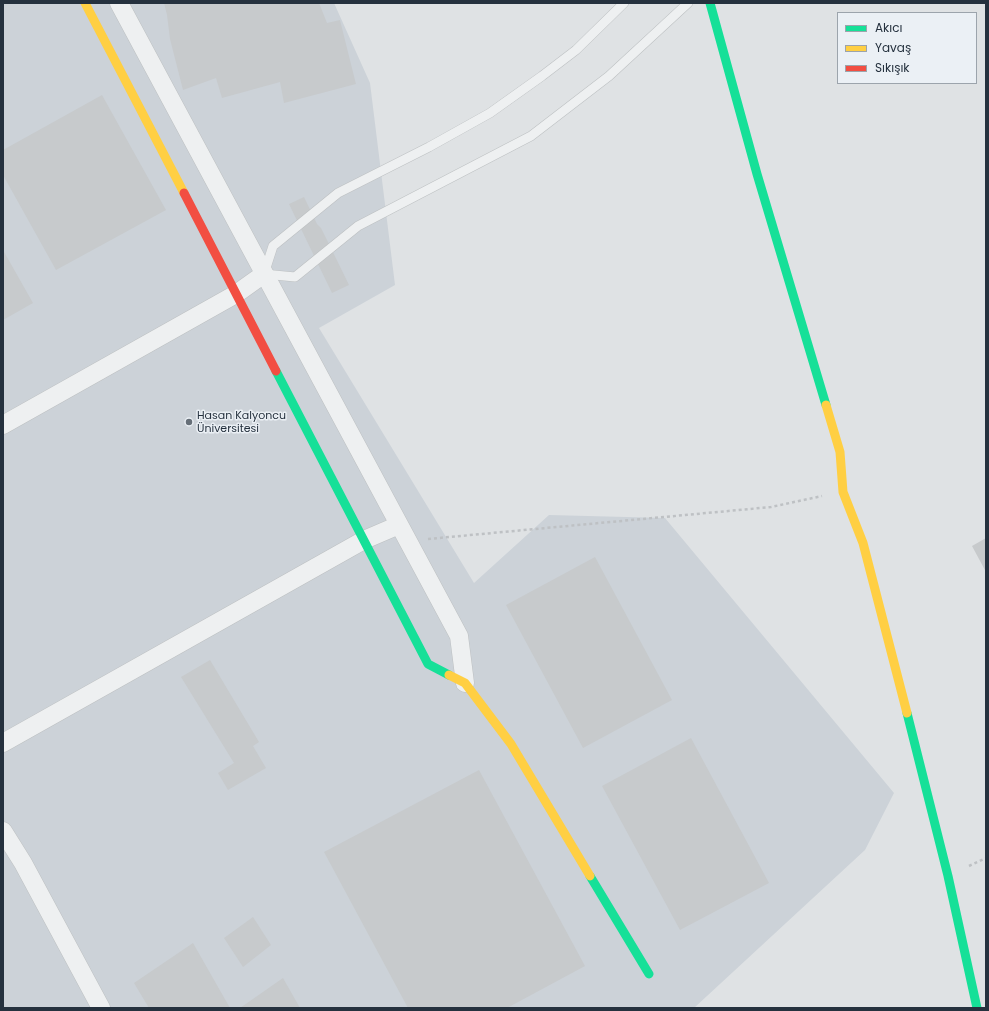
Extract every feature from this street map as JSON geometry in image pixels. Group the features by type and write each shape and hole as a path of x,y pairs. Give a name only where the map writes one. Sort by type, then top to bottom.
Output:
{"street":[{"path":"85,3 428,664 465,683 510,744 649,974"},
{"path":"119,3 459,636 465,683"},
{"path":"710,3 757,174 840,452 842,492 863,542 946,868 977,1008"},
{"path":"3,425 236,294 264,274"},
{"path":"3,743 364,540 399,524"},
{"path":"3,831 23,863 101,1008"}],"lane":[{"path":"624,3 576,50 490,113 429,147 338,193 273,246 264,274 295,277 358,226 530,136 609,76 688,3"}],"path":[{"path":"408,541 771,507 842,492"}],"shaded area":[{"name":"Hasan Kalyoncu Üniversitesi","path":"3,3 334,3 370,83 395,285 319,328 474,583 549,515 665,518 894,793 865,850 694,1008 3,1008"}],"building":[{"path":"164,3 319,3 327,23 340,20 356,84 284,103 280,82 222,98 216,78 183,90 170,39"},
{"path":"102,95 166,210 56,270 3,175 3,150"},
{"path":"304,197 349,285 332,293 289,204"},
{"path":"3,250 33,303 3,320"},
{"path":"986,538 986,572 972,546"},
{"path":"595,557 672,700 583,748 506,605"},
{"path":"210,660 259,742 253,746 266,768 228,790 218,773 234,763 181,677"},
{"path":"691,738 769,883 680,930 602,786"},
{"path":"479,770 585,966 507,1008 408,1008 324,852"},
{"path":"253,917 271,945 243,967 224,938"},
{"path":"193,943 230,1008 149,1008 134,983"},
{"path":"283,978 300,1008 240,1008"}],"traffic: fast":[{"path":"710,3 757,174 826,405"},
{"path":"276,371 428,664 449,675"},
{"path":"907,713 948,876 977,1008"},
{"path":"590,876 649,974"}],"traffic: slow":[{"path":"85,3 184,193"},
{"path":"826,405 840,452 843,492 863,543 907,713"},
{"path":"449,675 465,683 511,744 590,876"}],"traffic: jam":[{"path":"184,193 276,371"}],"place":[{"name":"Hasan Kalyoncu Üniversitesi","path":"189,422"}]}
